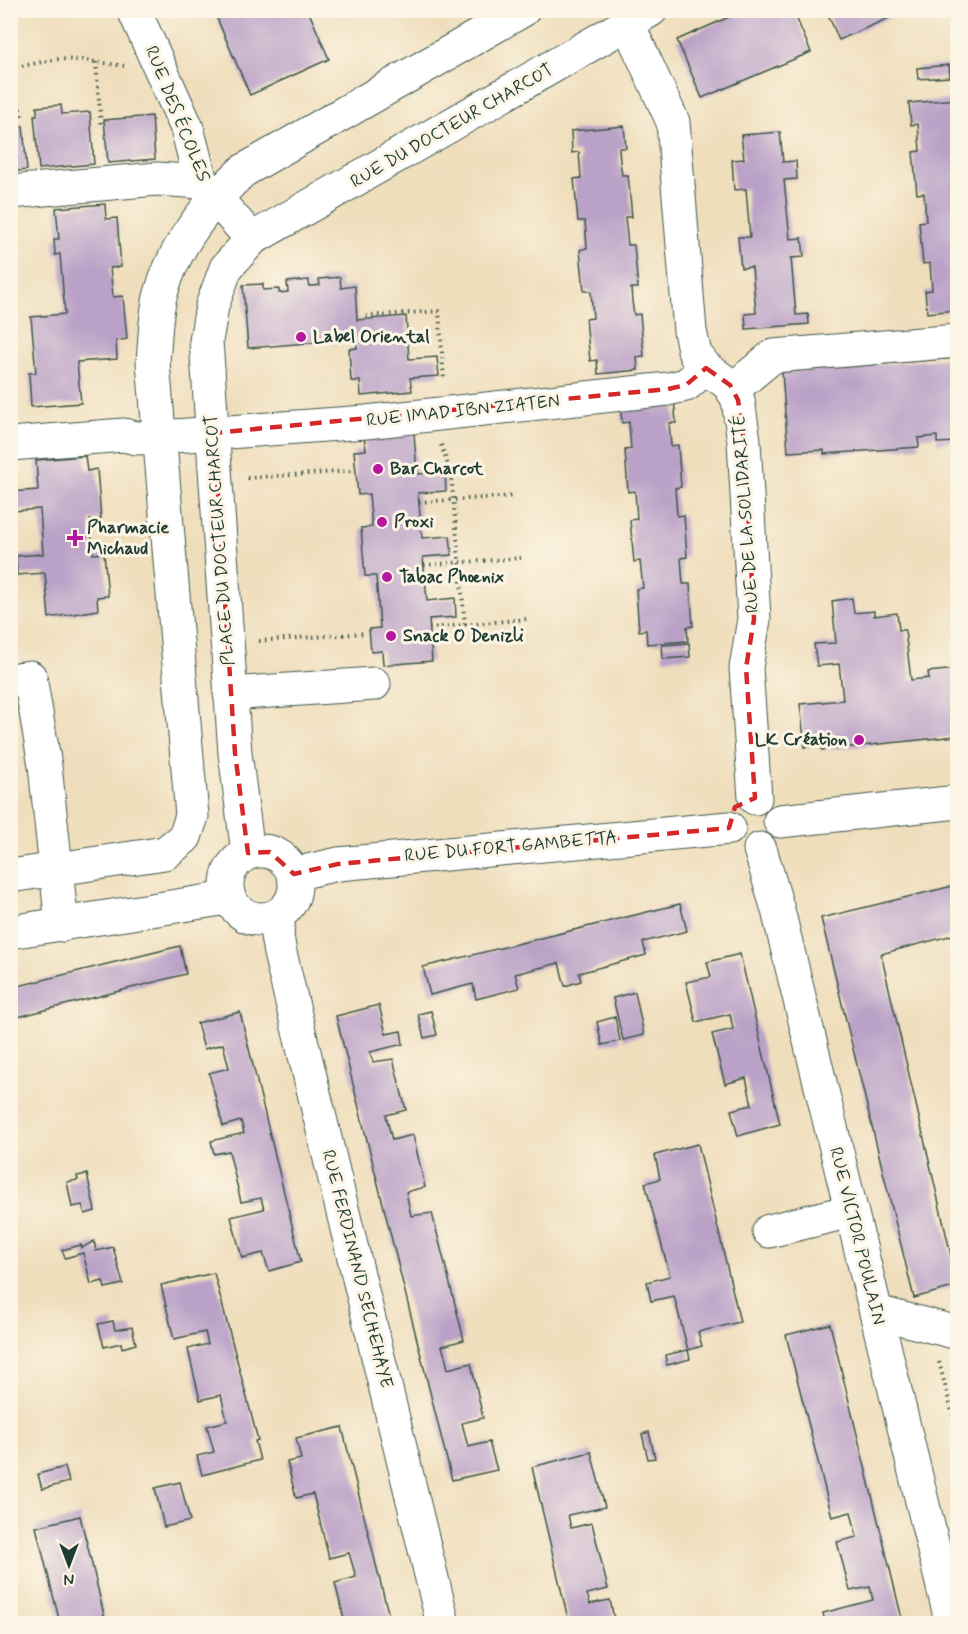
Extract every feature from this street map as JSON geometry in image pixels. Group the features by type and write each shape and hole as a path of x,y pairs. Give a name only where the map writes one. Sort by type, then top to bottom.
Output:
{"street":[{"name":"RUE DES ÉCOLES","path":"134,10 187,128 208,190 252,239"},
{"path":"10,876 165,853 185,837 192,816 153,362 160,298 179,249 208,190 523,10"},
{"name":"RUE DU DOCTEUR CHARCOT","path":"252,239 639,17"},
{"name":"RUE DE LA SOLIDARITÉ","path":"639,17 673,122 690,331 695,354 706,368 732,390 738,400 744,441 754,619 746,669 755,798"},
{"path":"10,192 157,179 208,190"},
{"name":"PLACE DU DOCTEUR CHARCOT","path":"248,853 238,781 230,694 206,341 212,306 226,268 252,239"},
{"path":"732,390 773,356 957,341"},
{"name":"RUE IMAD IBN ZIATEN","path":"10,444 124,435 136,438 160,437 366,422 441,412 506,408 686,386 706,368"},
{"path":"10,680 30,677 45,766 62,925"},
{"path":"230,694 374,684"},
{"path":"755,798 772,805 780,821 776,839 760,849 750,849 740,845 729,828 730,817 735,807 755,798"},
{"path":"780,821 957,802"},
{"name":"RUE DU FORT GAMBETTA","path":"294,874 338,864 729,828"},
{"name":"RUE VICTOR POULAIN","path":"760,849 778,910 952,1623"},
{"path":"260,850 280,857 294,874 293,897 279,915 269,919 248,918 232,905 227,895 227,874 239,858 248,853 260,850"},
{"path":"10,932 62,925 227,895"},
{"name":"RUE FERDINAND SECHEHAYE","path":"279,915 277,936 280,953 443,1623"},
{"path":"769,1231 851,1211"},
{"path":"876,1312 944,1330"}],"path":[{"path":"10,68 59,59 160,69"},
{"path":"96,62 101,125"},
{"path":"10,74 23,120"},
{"path":"366,316 439,310 441,412 438,434 451,474 465,625"},
{"path":"217,481 353,471"},
{"path":"419,502 515,496"},
{"path":"424,565 521,558"},
{"path":"429,628 527,619"},
{"path":"227,643 366,633"},
{"path":"944,1330 957,1435"}],"highlighted area":[{"path":"706,368 730,385 738,400 744,441 754,619 746,668 755,798 735,807 729,828 338,864 294,874 270,852 248,853 235,753 214,433 668,389 686,385"}],"building":[{"path":"229,10 308,10 329,59 250,95 216,16"},
{"path":"745,10 793,10 811,52 702,98 677,40"},
{"path":"826,10 907,10 839,40"},
{"path":"949,65 950,77 918,79 917,68"},
{"path":"957,99 957,310 927,313 925,291 932,290 930,263 923,264 919,222 926,221 924,193 917,194 913,152 920,151 918,124 911,125 909,103"},
{"path":"61,105 62,114 90,112 94,164 39,169 34,115 37,115 37,107"},
{"path":"152,116 155,159 108,163 104,120"},
{"path":"23,126 27,170 10,172 10,127"},
{"path":"624,126 626,148 619,148 620,162 622,175 628,175 632,217 625,217 628,245 634,245 638,288 631,288 632,301 634,315 640,314 644,356 637,357 638,370 598,374 597,360 590,361 586,319 593,318 591,291 584,291 580,250 587,248 585,221 578,221 574,179 581,178 579,152 572,153 571,131"},
{"path":"780,132 783,162 796,161 797,179 784,180 790,239 802,238 804,257 791,258 796,315 808,314 809,324 746,329 745,314 756,313 752,267 741,268 738,237 750,237 746,189 734,190 732,160 744,159 741,135"},
{"path":"105,204 106,219 117,218 121,267 110,268 113,297 123,296 127,339 116,341 117,359 77,362 81,403 31,407 29,373 36,373 31,317 65,314 60,254 55,255 54,239 59,239 56,208"},
{"path":"340,277 341,288 355,286 357,320 406,316 409,359 437,357 439,376 410,378 412,391 361,396 360,381 351,381 349,349 357,348 356,339 248,348 243,285 263,284 263,290 279,289 279,293 288,292 287,282 309,280 309,286 314,286 320,285 319,279"},
{"path":"957,358 957,442 937,443 937,436 918,438 919,447 824,454 824,450 788,452 782,372"},
{"path":"674,397 676,423 669,423 671,446 678,445 681,487 675,488 677,516 684,515 687,557 681,558 683,584 690,584 693,626 687,627 688,641 647,644 646,630 639,631 636,589 643,588 640,561 634,562 630,520 637,519 635,491 628,492 625,450 631,449 629,422 622,423 620,401"},
{"path":"414,433 417,474 445,472 446,491 418,493 422,538 450,536 452,555 423,557 427,601 455,598 456,617 429,619 432,661 383,665 382,651 371,652 369,629 380,628 376,576 365,576 361,528 372,527 369,494 358,495 354,451 366,450 364,437"},
{"path":"85,456 87,471 97,469 101,519 90,520 93,554 104,553 108,596 97,597 98,610 49,618 45,573 17,575 16,556 43,554 40,509 12,511 10,492 38,490 36,460"},
{"path":"852,598 854,613 874,611 874,616 897,613 899,630 905,630 911,680 929,678 928,672 957,669 957,736 822,750 821,744 805,747 800,704 843,700 839,664 817,666 814,644 836,643 832,601"},
{"path":"689,643 690,657 663,659 662,645"},
{"path":"10,742 17,777 10,778"},
{"path":"957,885 957,934 881,954 957,1281 957,1286 914,1298 821,918"},
{"path":"680,904 687,931 643,942 646,955 579,973 581,981 565,986 559,963 515,974 519,988 476,999 473,984 430,995 423,967"},
{"path":"180,946 186,974 10,1019 10,988"},
{"path":"740,954 780,1124 738,1136 731,1110 752,1105 746,1078 725,1084 712,1034 733,1029 730,1014 696,1022 686,982 711,977 707,962"},
{"path":"635,992 644,1035 623,1040 613,998"},
{"path":"379,1005 386,1034 401,1031 403,1044 370,1052 373,1062 393,1059 406,1110 386,1115 392,1140 413,1135 425,1187 406,1192 411,1216 432,1213 464,1340 442,1346 448,1369 471,1363 483,1418 462,1423 468,1447 489,1442 497,1470 452,1480 336,1016"},
{"path":"431,1011 437,1035 424,1038 418,1014"},
{"path":"240,1012 301,1262 269,1271 263,1253 242,1258 231,1217 264,1209 261,1198 241,1202 229,1151 214,1154 211,1141 244,1133 241,1121 223,1126 209,1073 229,1068 223,1044 204,1049 197,1023"},
{"path":"615,1017 620,1041 602,1045 597,1022"},
{"path":"698,1144 740,1322 698,1332 702,1346 688,1350 674,1296 651,1301 647,1282 670,1276 645,1183 660,1179 655,1155"},
{"path":"87,1174 95,1211 85,1214 82,1205 72,1207 67,1182 78,1180 77,1176"},
{"path":"94,1241 96,1251 113,1247 123,1284 105,1288 103,1281 91,1284 83,1253 65,1258 62,1250 81,1245 82,1248"},
{"path":"214,1273 258,1440 255,1441 260,1460 202,1475 197,1456 214,1452 207,1426 227,1421 221,1395 200,1400 188,1349 208,1344 205,1332 174,1339 161,1285"},
{"path":"113,1321 115,1330 132,1327 136,1344 122,1348 121,1343 104,1347 98,1324"},
{"path":"830,1324 903,1623 858,1623 857,1619 825,1623 823,1613 873,1600 870,1587 850,1591 837,1542 857,1537 851,1512 832,1517 786,1335"},
{"path":"688,1350 690,1359 667,1365 665,1355"},
{"path":"342,1427 391,1623 345,1623 335,1583 356,1577 349,1553 329,1558 313,1494 296,1498 287,1462 301,1459 296,1438"},
{"path":"649,1432 655,1458 648,1459 642,1434"},
{"path":"591,1452 605,1507 568,1515 571,1528 592,1523 608,1589 587,1594 590,1604 610,1600 615,1623 569,1623 532,1467"},
{"path":"65,1467 69,1482 42,1489 38,1474"},
{"path":"180,1482 190,1521 164,1527 155,1488"},
{"path":"80,1516 106,1623 60,1623 36,1527"}],"place":[{"name":"Label Oriental","path":"301,337"},
{"name":"Bar Charcot","path":"378,469"},
{"name":"Proxi","path":"382,522"},
{"name":"Pharmacie Michaud","path":"75,538"},
{"name":"Tabac Phœnix","path":"387,577"},
{"name":"Snack O Denizli","path":"391,636"},
{"name":"LK Création","path":"859,740"}]}
